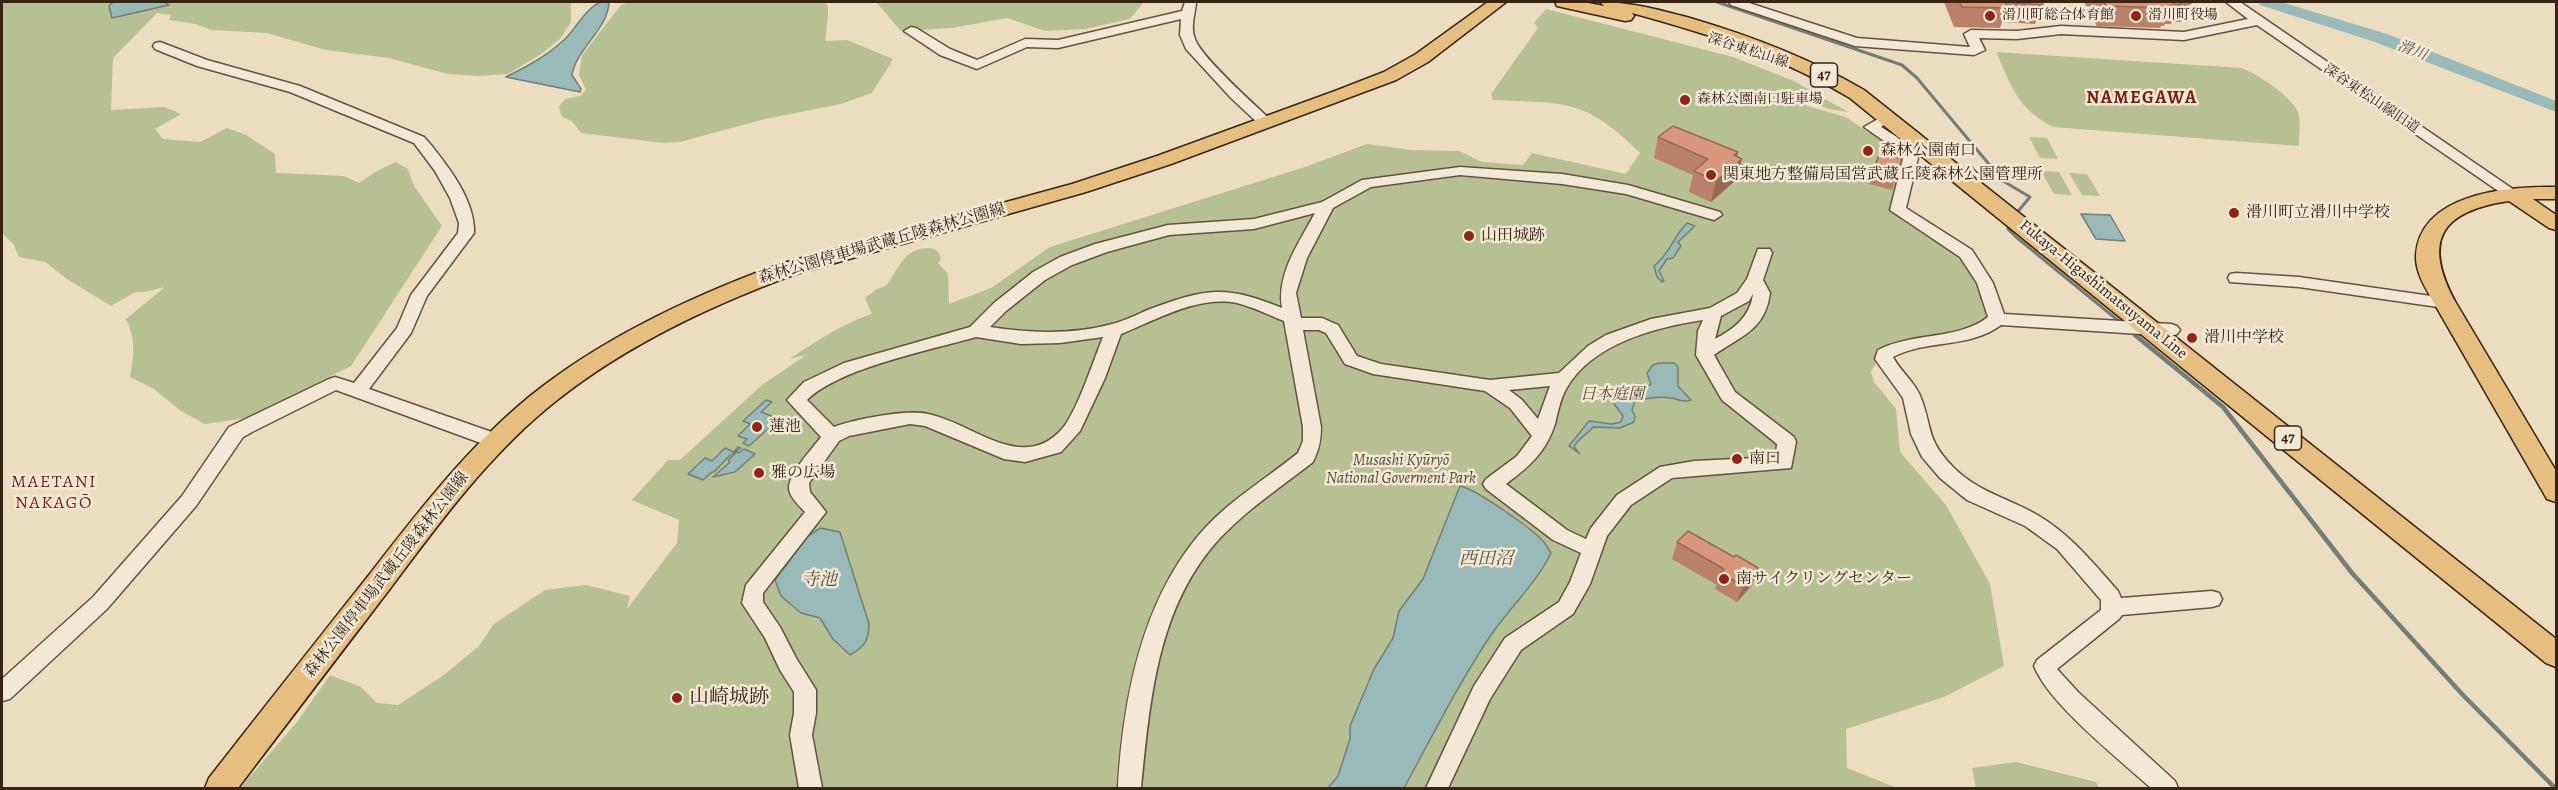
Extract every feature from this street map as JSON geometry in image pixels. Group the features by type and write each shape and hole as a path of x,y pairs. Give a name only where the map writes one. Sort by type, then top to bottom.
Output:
{"main road":[{"name":"森林公園停車場武蔵丘陵森林公園線","path":"220,789 447,494 496,441 538,403 575,376 642,334 741,286 788,268 1079,188 1266,123 1390,76 1422,58 1498,2"},
{"name":"深谷東松山線","path":"1563,2 1760,52 1823,80 1921,138"},
{"name":"Fukaya-Higashimatsuyama Line","path":"1608,2 1762,46 1805,65 1855,93 1921,138"},
{"name":"Fukaya-Higashimatsuyama Line","path":"1627,2 1735,31 1809,59 1874,96 1921,138 2016,213 2144,329 2556,655"},
{"name":"深谷東松山線","path":"1662,2 1760,33 1825,62 1891,101 1921,138"},
{"path":"2556,193 2512,194 2489,198 2454,211 2435,230 2427,254 2428,266 2445,303 2556,492"},
{"path":"2512,194 2556,224"},
{"name":"Fukaya-Higashimatsuyama Line","path":"2144,329 2556,637"}],"street":[{"path":"1734,2 1855,42 1974,51 1977,50 1971,34 2017,35 2061,30 2184,36 2259,21"},
{"name":"深谷東松山線旧道","path":"2232,2 2512,194"},
{"path":"911,31 945,52 977,65 1025,43 1058,44 1189,7 1185,29 1191,46 1236,95 1266,123"},
{"path":"160,46 202,63 295,89 419,140 429,151 462,207 468,225 466,233 419,295 400,336 357,390"},
{"path":"1885,118 1871,127 1892,140 1911,158 1898,210 1966,254 1985,283 1997,319"},
{"path":"976,331 1000,307 1039,276 1066,261 1101,248 1168,230 1254,224 1327,205 1367,183 1460,171 1562,178 1651,196 1714,214"},
{"path":"1129,789 1142,677 1149,647 1168,601 1202,546 1224,523 1306,457 1312,441 1312,427 1288,293 1299,258 1327,205"},
{"path":"1593,549 1560,535 1493,484 1533,451 1563,379 1588,355 1623,333 1641,326 1714,313 1743,297 1755,280 1764,253"},
{"path":"2236,278 2299,282 2445,303"},
{"path":"1705,351 1725,342 1745,326 1758,311 1762,293 1755,280"},
{"path":"832,436 796,400 810,386 850,367 976,331 1021,338 1060,337 1114,330 1188,303 1220,296 1241,299 1292,320 1322,324 1332,328 1352,360 1379,370 1490,386 1563,379"},
{"path":"1437,789 1482,693 1512,644 1566,608 1580,584 1598,533 1623,500 1667,472 1694,468 1784,464 1787,442 1728,396 1705,356 1707,331 1714,313"},
{"path":"2144,329 1997,319 1989,327 1960,335 1924,340 1891,350 1884,354 1884,359 1912,397 1920,434 1929,452 1941,466 1974,495 2032,521 2064,544 2110,597 2112,613 2045,666 2049,676 2070,699 2167,789"},
{"path":"810,789 801,735 805,690 788,664 773,633 752,603 753,591 816,512 802,496 799,487 802,477 832,436 845,430 910,418 927,420 1004,452 1025,455 1054,447 1071,431 1096,378 1114,330"},
{"path":"2,692 100,603 189,501 236,432 335,383 496,441"},
{"path":"1490,386 1516,404 1540,435"},
{"path":"2112,608 2212,599"}],"green space":[{"path":"2,2 571,2 571,22 560,39 541,54 508,74 479,76 448,74 389,58 326,50 267,33 211,30 196,24 169,20 171,15 157,13 113,58 111,110 164,107 181,114 155,129 163,139 200,142 227,128 246,135 275,154 276,173 344,176 359,183 396,162 408,169 414,186 442,226 351,366 247,418 205,424 181,411 154,389 130,377 133,347 126,319 165,287 135,292 111,306 67,279 45,262 19,257 14,245 2,233"},
{"path":"628,2 826,2 828,11 826,41 847,40 893,59 872,93 841,104 765,119 680,142 663,143 581,133 572,121 562,117 559,107 565,99 580,96 586,90 579,75 582,55 621,5"},
{"path":"876,2 1144,2 1130,19 1085,29 1045,31 1007,18 952,28 901,31"},
{"name":"Musashi Kyūryō National Goverment Park","path":"1546,9 1733,57 1794,81 1848,112 1829,109 1775,87 1807,106 1846,117 1869,133 1875,132 1905,155 1891,209 1960,252 1975,274 1992,316 1966,331 1917,338 1884,348 1871,372 1874,382 1896,409 1900,452 1946,505 1990,584 2004,666 1944,697 1846,729 1847,768 1897,788 240,788 297,722 330,675 361,687 377,703 398,705 444,675 479,646 494,624 545,590 586,585 630,596 627,609 677,543 679,520 632,500 668,460 680,460 762,385 806,355 789,359 839,328 872,314 865,298 877,289 886,286 902,261 912,252 927,248 938,252 941,259 938,263 948,274 949,304 991,288 1050,247 1305,167 1367,144 1412,150 1459,151 1482,162 1523,165 1532,153 1626,174 1640,153 1605,122 1589,113 1557,104 1493,100 1491,94 1538,28 1534,23"},
{"path":"1996,52 2241,68 2272,86 2294,106 2299,120 2299,146 2053,127 2023,104"},
{"path":"2029,137 2047,138 2058,159 2040,158"},
{"path":"2041,171 2059,172 2072,195 2054,194"},
{"path":"2069,173 2087,174 2100,196 2082,195"},
{"path":"2016,762 2096,782 2099,788 1976,788 1972,768"}],"water":[{"path":"113,2 164,2 169,5 112,18 109,6"},
{"path":"601,2 609,2 604,21 580,56 572,75 581,89 580,92 506,77 551,51 565,39 591,8"},
{"path":"2081,214 2110,215 2125,241 2096,239"},
{"path":"1687,223 1695,226 1678,242 1681,246 1673,258 1667,259 1659,271 1664,281 1662,282 1657,277 1654,266 1664,257"},
{"path":"1674,363 1678,367 1678,386 1691,400 1658,397 1635,401 1632,410 1635,416 1634,422 1620,428 1593,427 1574,447 1580,454 1569,446 1589,421 1612,424 1621,422 1623,416 1612,401 1615,396 1643,391 1651,384 1647,373 1653,365"},
{"path":"766,400 772,402 761,412 777,418 777,421 749,446 743,443 747,439 738,436 750,424 743,421"},
{"path":"738,447 741,448 703,480 688,474 705,458 712,461 725,448 734,452"},
{"path":"744,449 755,454 735,472 713,477 730,462 728,460"},
{"name":"西田沼","path":"1460,486 1490,501 1516,519 1537,535 1551,553 1538,575 1498,625 1479,654 1456,691 1404,788 1328,788 1338,776 1350,739 1350,726 1374,669 1393,638 1399,611 1423,579"},
{"name":"寺池","path":"820,528 840,532 869,624 865,643 850,655 833,639 820,618 801,613 781,596 775,580 807,537"}],"building":[{"path":"1959,2 2005,2 2008,8 1962,7"},
{"path":"2005,2 2042,2 2043,5"},
{"path":"2104,2 2179,2 2181,5 2172,4 2174,6 2168,6 2169,8 2106,6"},
{"path":"1673,126 1738,152 1734,155 1742,159 1716,181 1694,171 1708,159 1658,137"},
{"path":"1880,153 1902,159 1896,179 1872,173"},
{"path":"1688,531 1758,568 1743,586 1721,573 1724,569 1677,542"}],"waterway":[{"path":"1717,2 1902,65 1917,78 2003,181 2030,197 2015,215"},
{"name":"滑川","path":"2266,2 2381,38 2556,107"},
{"path":"2009,224 2008,229 2016,237 2120,322"},
{"path":"2130,331 2136,336"},
{"path":"2135,335 2223,407 2352,573 2462,694 2555,788"}],"place":[{"name":"滑川町総合体育館","path":"1990,16"},
{"name":"滑川町役場","path":"2136,16"},
{"name":"森林公園南口駐車場","path":"1685,100"},
{"name":"森林公園南口","path":"1868,151"},
{"name":"関東地方整備局国営武蔵丘陵森林公園管理所","path":"1711,175"},
{"name":"滑川町立滑川中学校","path":"2234,213"},
{"name":"山田城跡","path":"1469,236"},
{"name":"滑川中学校","path":"2192,338"},
{"name":"蓮池","path":"757,427"},
{"name":"南口","path":"1737,459"},
{"name":"雅の広場","path":"759,473"},
{"name":"南サイクリングセンター","path":"1724,579"},
{"name":"山崎城跡","path":"677,698"}],"district":[{"name":"NAMEGAWA","path":"2142,99"},
{"name":"MAETANI NAKAGŌ","path":"54,493"}],"park label":[{"name":"日本庭園","path":"1612,395"}]}
